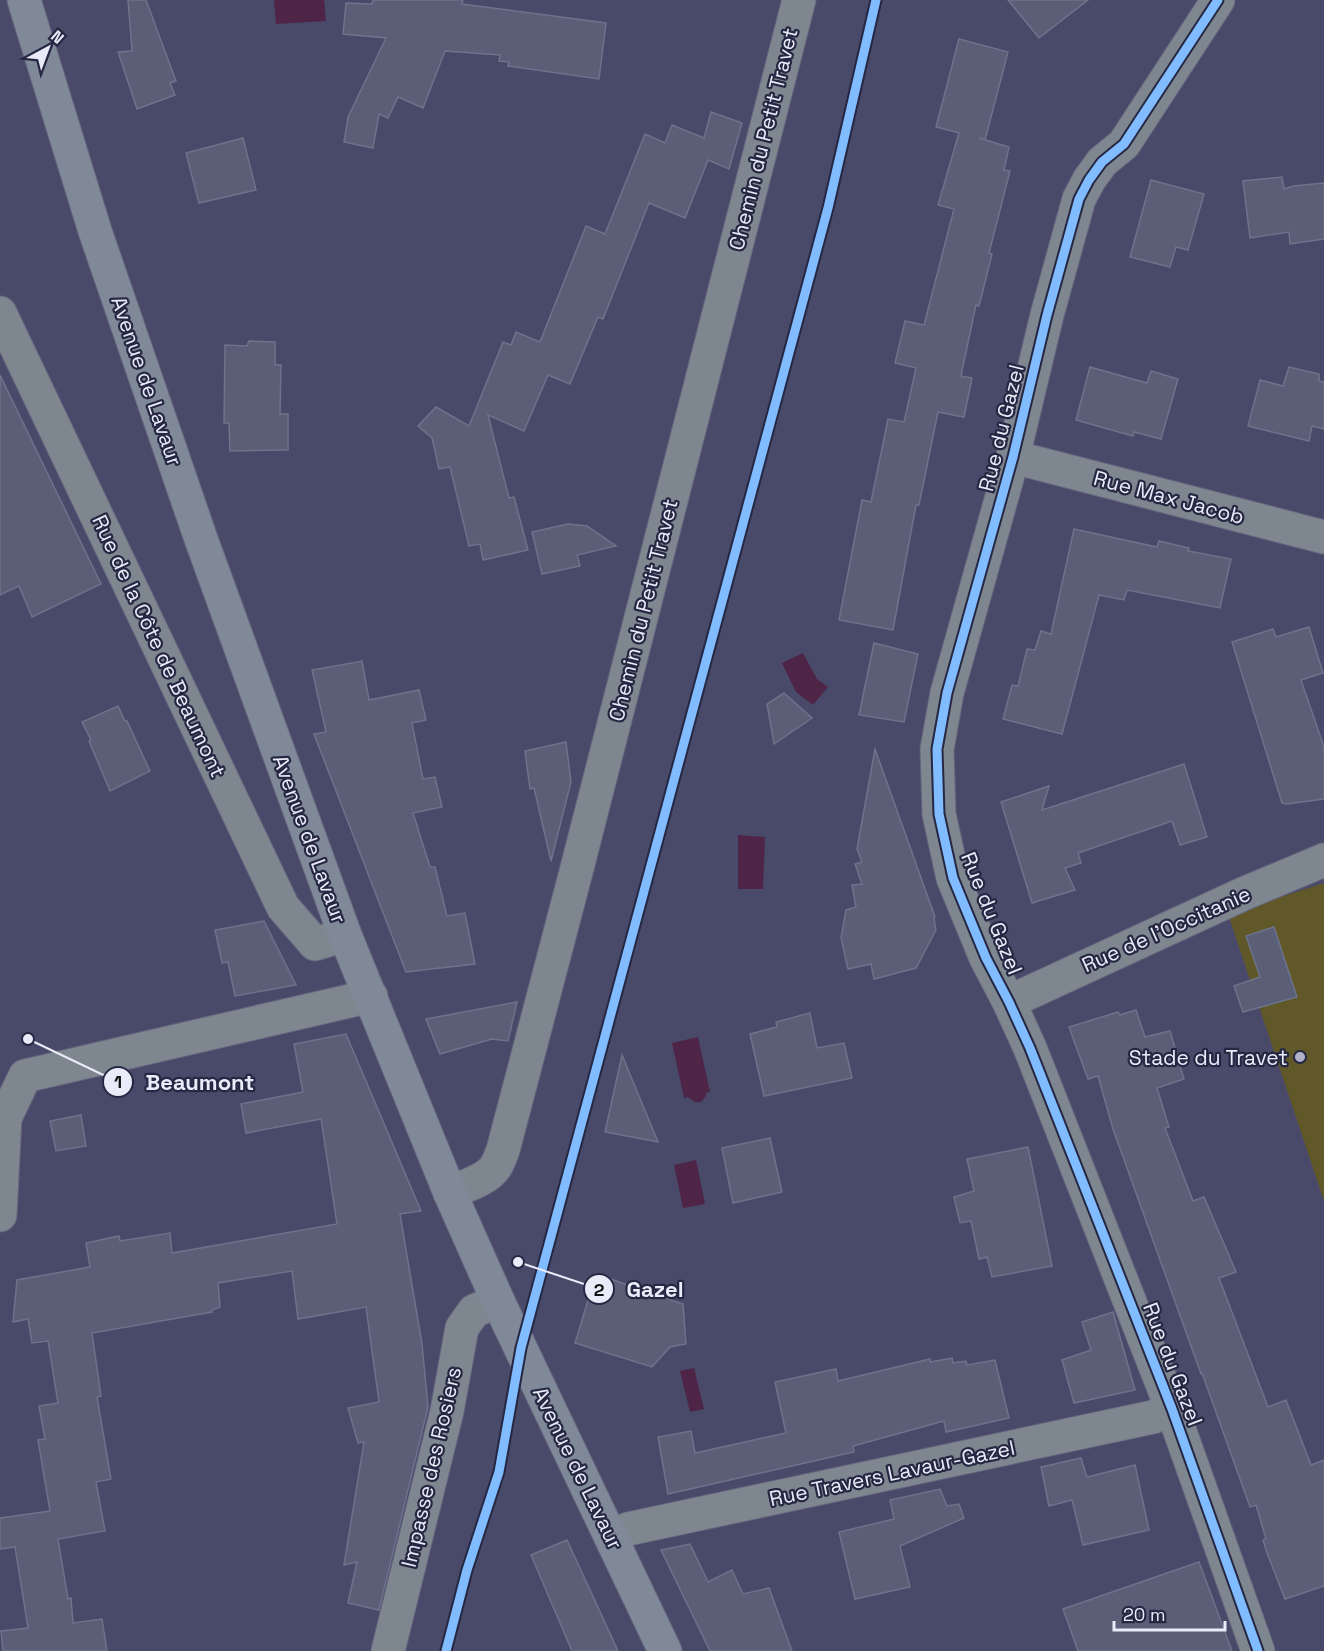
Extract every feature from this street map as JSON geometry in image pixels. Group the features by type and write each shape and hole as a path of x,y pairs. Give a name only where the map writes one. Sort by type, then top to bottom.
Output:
{"main road":[{"name":"Avenue de Lavaur","path":"24,0 95,231 186,495 345,935 450,1192 498,1301 665,1651"}],"street":[{"name":"Chemin du Petit Travet","path":"450,1192 483,1178 491,1172 503,1150 799,0"},
{"name":"Rue du Gazel","path":"1218,0 1124,144 1102,162 1079,199 1047,315 1013,457 947,693 937,749 939,814 954,878 986,958 1030,1048 1172,1410 1258,1651"},
{"name":"Rue de la Côte de Beaumont","path":"0,313 283,907 315,944 345,935"},
{"name":"Rue Max Jacob","path":"1013,457 1324,537"},
{"name":"Rue de l'Occitanie","path":"1009,1002 1232,899 1324,860"},
{"path":"0,1215 5,1118 12,1079 371,996"},
{"name":"Impasse des Rosiers","path":"388,1651 447,1411 462,1328 474,1311 498,1301"},
{"name":"Rue Travers Lavaur-Gazel","path":"612,1538 627,1529 1153,1417 1172,1410"}],"shaded area":[{"path":"274,0 324,0 326,21 276,24"},
{"path":"803,653 817,679 828,687 813,705 796,692 782,663"},
{"path":"738,835 765,837 763,889 738,889"},
{"name":"Stade du Travet","path":"1324,883 1324,1201 1228,914"},
{"path":"698,1037 710,1092 706,1093 701,1102 688,1097 684,1098 672,1043"},
{"path":"696,1160 705,1204 683,1208 674,1165"},
{"path":"694,1368 704,1409 690,1412 680,1371"}],"building":[{"path":"128,0 146,0 176,81 170,83 175,95 137,109 118,52 132,51"},
{"path":"373,0 463,0 462,4 606,23 599,79 508,66 509,62 499,61 500,55 445,51 423,108 398,97 388,118 379,114 373,148 344,142 348,117 386,38 343,34 346,3 372,4"},
{"path":"1008,0 1088,0 1039,38"},
{"path":"959,39 1008,52 985,140 1009,147 1004,170 1010,171 989,253 992,254 979,306 976,305 961,376 972,378 964,417 938,412 919,505 916,505 893,630 839,620 862,500 871,502 888,419 904,422 916,368 895,363 905,321 924,325 954,209 938,205 959,133 936,127"},
{"path":"711,112 742,123 729,169 708,160 685,218 649,203 603,319 598,317 570,384 548,375 524,431 488,415 509,498 514,497 528,550 483,560 480,544 469,546 450,467 439,469 432,438 418,426 436,407 469,426 503,342 511,345 516,332 540,342 586,226 605,234 645,134 665,143 672,125 704,138"},
{"path":"243,138 256,190 199,203 186,153"},
{"path":"1282,177 1284,189 1324,183 1324,239 1290,244 1289,232 1250,238 1243,181"},
{"path":"1151,180 1204,194 1188,250 1176,247 1170,267 1130,257"},
{"path":"249,341 275,342 275,365 281,365 280,414 288,414 288,450 230,451 229,423 224,423 225,345 247,346"},
{"path":"1090,367 1147,383 1151,371 1178,379 1161,439 1134,432 1133,436 1076,420"},
{"path":"1289,367 1319,374 1319,381 1324,382 1324,429 1312,426 1309,441 1248,426 1260,380 1283,386"},
{"path":"0,375 101,584 32,617 19,586 0,595"},
{"path":"568,524 587,526 616,546 577,555 580,566 542,574 532,532"},
{"path":"1074,529 1157,547 1159,541 1189,548 1188,551 1231,559 1220,608 1127,590 1124,600 1099,595 1062,734 1003,719 1012,685 1018,686 1027,649 1035,650 1041,631 1051,634"},
{"path":"1309,627 1323,673 1301,680 1324,747 1324,799 1287,804 1282,803 1232,642 1273,629 1276,637"},
{"path":"874,643 918,654 904,722 859,715"},
{"path":"362,661 369,700 419,690 426,720 412,723 423,779 435,777 442,807 413,813 430,867 435,867 447,916 465,913 475,964 406,972 314,734 326,732 312,670"},
{"path":"784,693 812,718 774,744 767,704"},
{"path":"118,706 150,771 110,791 82,722"},
{"path":"566,742 571,782 551,861 534,788 530,789 525,751"},
{"path":"875,749 935,917 936,930 916,968 874,979 871,964 848,969 841,938 846,910 856,907 852,885 862,884 855,864 862,862 857,849"},
{"path":"1184,764 1207,837 1180,845 1172,821 1078,853 1081,863 1065,868 1075,890 1032,903 1001,802 1049,786 1042,810"},
{"path":"264,921 296,985 235,996 228,962 222,963 215,930"},
{"path":"1274,927 1297,997 1243,1012 1234,986 1260,977 1246,936"},
{"path":"517,1002 508,1041 492,1039 440,1054 426,1019"},
{"path":"1136,1010 1145,1037 1170,1031 1184,1079 1157,1088 1169,1127 1165,1128 1193,1201 1204,1197 1236,1272 1219,1278 1268,1407 1286,1400 1311,1465 1324,1460 1324,1586 1285,1599 1267,1553 1263,1540 1266,1539 1256,1505 1250,1507 1201,1374 1113,1129 1098,1076 1088,1079 1069,1027 1118,1012 1120,1015"},
{"path":"810,1013 817,1048 844,1043 852,1078 764,1096 750,1034 777,1027 776,1022"},
{"path":"346,1034 421,1211 400,1214 422,1344 428,1407 379,1610 348,1603 357,1562 344,1565 364,1442 358,1443 348,1408 379,1402 366,1307 298,1319 292,1271 218,1283 220,1307 212,1312 92,1333 101,1396 97,1397 111,1479 96,1482 105,1531 58,1539 68,1599 71,1598 73,1623 102,1619 107,1651 3,1651 1,1631 28,1628 15,1547 0,1549 0,1518 50,1511 38,1440 45,1439 39,1406 58,1403 48,1341 32,1343 28,1319 13,1322 17,1280 90,1267 86,1243 119,1236 120,1241 170,1233 172,1253 337,1224 321,1119 246,1133 241,1104 303,1092 294,1044"},
{"path":"622,1055 658,1142 605,1132"},
{"path":"81,1115 86,1146 56,1151 50,1121"},
{"path":"770,1138 782,1192 733,1203 722,1148"},
{"path":"1028,1147 1052,1266 992,1277 987,1257 979,1259 971,1221 960,1223 954,1197 974,1191 967,1159"},
{"path":"596,1274 683,1304 686,1344 670,1347 652,1367 575,1343"},
{"path":"1113,1312 1135,1390 1074,1403 1062,1360 1091,1350 1082,1322"},
{"path":"952,1358 953,1363 966,1361 967,1365 995,1360 1009,1418 946,1432 944,1421 853,1446 854,1452 668,1494 658,1437 691,1431 695,1453 786,1433 775,1382 836,1369 838,1381 930,1359 930,1362"},
{"path":"1081,1458 1087,1477 1135,1465 1149,1530 1083,1545 1072,1500 1049,1506 1041,1467"},
{"path":"940,1489 947,1506 959,1504 964,1518 900,1546 910,1587 855,1599 839,1532 894,1519 890,1500"},
{"path":"567,1540 618,1651 572,1651 531,1555"},
{"path":"690,1544 708,1582 732,1570 743,1594 769,1588 792,1651 710,1651 661,1550"},
{"path":"1199,1562 1232,1651 1078,1651 1063,1609"}],"cycle path":[{"path":"446,1651 467,1570 499,1472 521,1348 828,208 876,0"},
{"path":"1218,0 1124,144 1102,162 1079,199 1047,315 1013,457 947,693 937,749 939,814 953,878 986,958 1030,1048 1172,1409 1258,1651"}],"place":[{"name":"Beaumont","path":"28,1039"},
{"name":"Stade du Travet","path":"1300,1057"},
{"name":"Gazel","path":"518,1262"}]}
